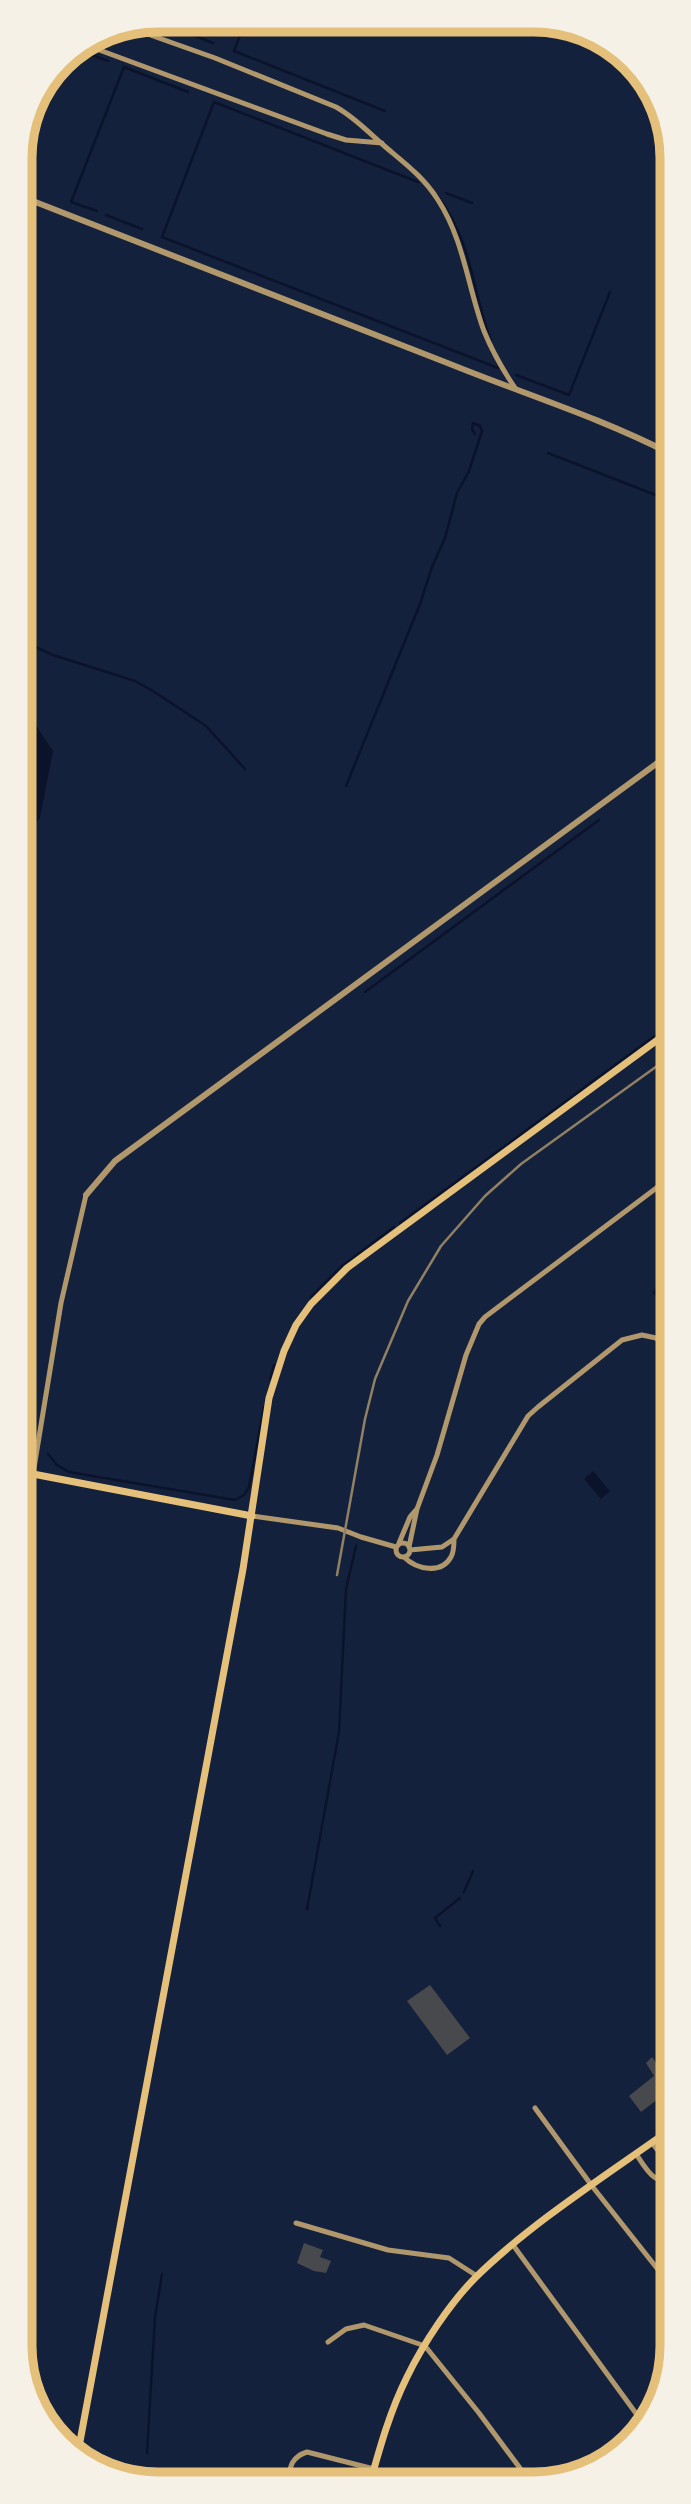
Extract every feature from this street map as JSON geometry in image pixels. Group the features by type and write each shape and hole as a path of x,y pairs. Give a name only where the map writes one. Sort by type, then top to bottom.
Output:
{"main road":[{"path":"79,2445 252,1516 274,1380 296,1325 310,1304 347,1268 660,1040"},
{"path":"32,1479 33,1474 252,1516"},
{"path":"373,2472 393,2410 408,2376 460,2295 477,2276 513,2245 659,2139"}],"street":[{"path":"144,33 336,107 353,116 417,172 440,202 458,240 484,331 492,351 515,388"},
{"path":"95,48 337,137 382,143"},
{"path":"32,201 515,388 660,448"},
{"path":"33,1474 61,1303 86,1195 115,1161 660,761"},
{"path":"404,1557 410,1549 417,1509 437,1455 466,1355 479,1324 660,1186"},
{"path":"417,1509 410,1517 396,1553 421,1567 437,1568 450,1558 454,1539 528,1416 622,1340 642,1335 659,1341"},
{"path":"252,1516 338,1528 361,1537 397,1545 404,1543 410,1549 442,1547 454,1539"},
{"path":"535,2108 659,2271"},
{"path":"652,2143 659,2152"},
{"path":"636,2154 659,2180"},
{"path":"296,2223 388,2250 449,2258 477,2276"},
{"path":"513,2245 638,2417"},
{"path":"328,2342 346,2329 364,2325 425,2346 523,2472"},
{"path":"289,2472 290,2465 298,2455 307,2452 374,2469"}],"water":[{"path":"32,719 53,751 40,818 32,825"},
{"path":"659,1283 659,1299 652,1293"},
{"path":"593,1471 610,1491 601,1499 584,1479"}],"building":[{"path":"430,1985 470,2038 447,2055 407,2001"},
{"path":"652,2057 659,2067 659,2098 641,2112 629,2096 654,2076 646,2063"},
{"path":"304,2243 323,2250 320,2257 331,2261 326,2273 297,2263"},
{"path":"616,2438 618,2440 612,2446 610,2440"},
{"path":"605,2445 606,2449 596,2456 595,2453"}],"waterway":[{"path":"185,32 213,43"},
{"path":"241,32 234,51 385,111"},
{"path":"87,53 108,61"},
{"path":"97,211 71,202 124,67 188,92"},
{"path":"418,182 214,102 162,237 498,368"},
{"path":"446,193 472,203"},
{"path":"437,195 449,213 465,249 491,341"},
{"path":"106,215 142,229"},
{"path":"516,375 569,395 610,292"},
{"path":"346,786 420,604 445,538 457,493 469,471 482,431 480,426 473,423 475,434"},
{"path":"548,453 660,497"},
{"path":"32,645 53,655 135,681 153,691 206,726 245,769"},
{"path":"365,992 599,820"},
{"path":"400,1223 660,1032"},
{"path":"311,1297 342,1266 394,1227"},
{"path":"270,1379 274,1365"},
{"path":"48,1454 57,1465 69,1472 235,1500 244,1495 249,1487 264,1407"},
{"path":"307,1909 339,1732 346,1589 356,1546"},
{"path":"464,1892 473,1871"},
{"path":"440,1926 435,1918 460,1898"},
{"path":"147,2453 155,2317 162,2274"}],"railway":[{"path":"337,1575 365,1419 375,1379 408,1301 441,1246 485,1196 521,1164 660,1064"}]}
